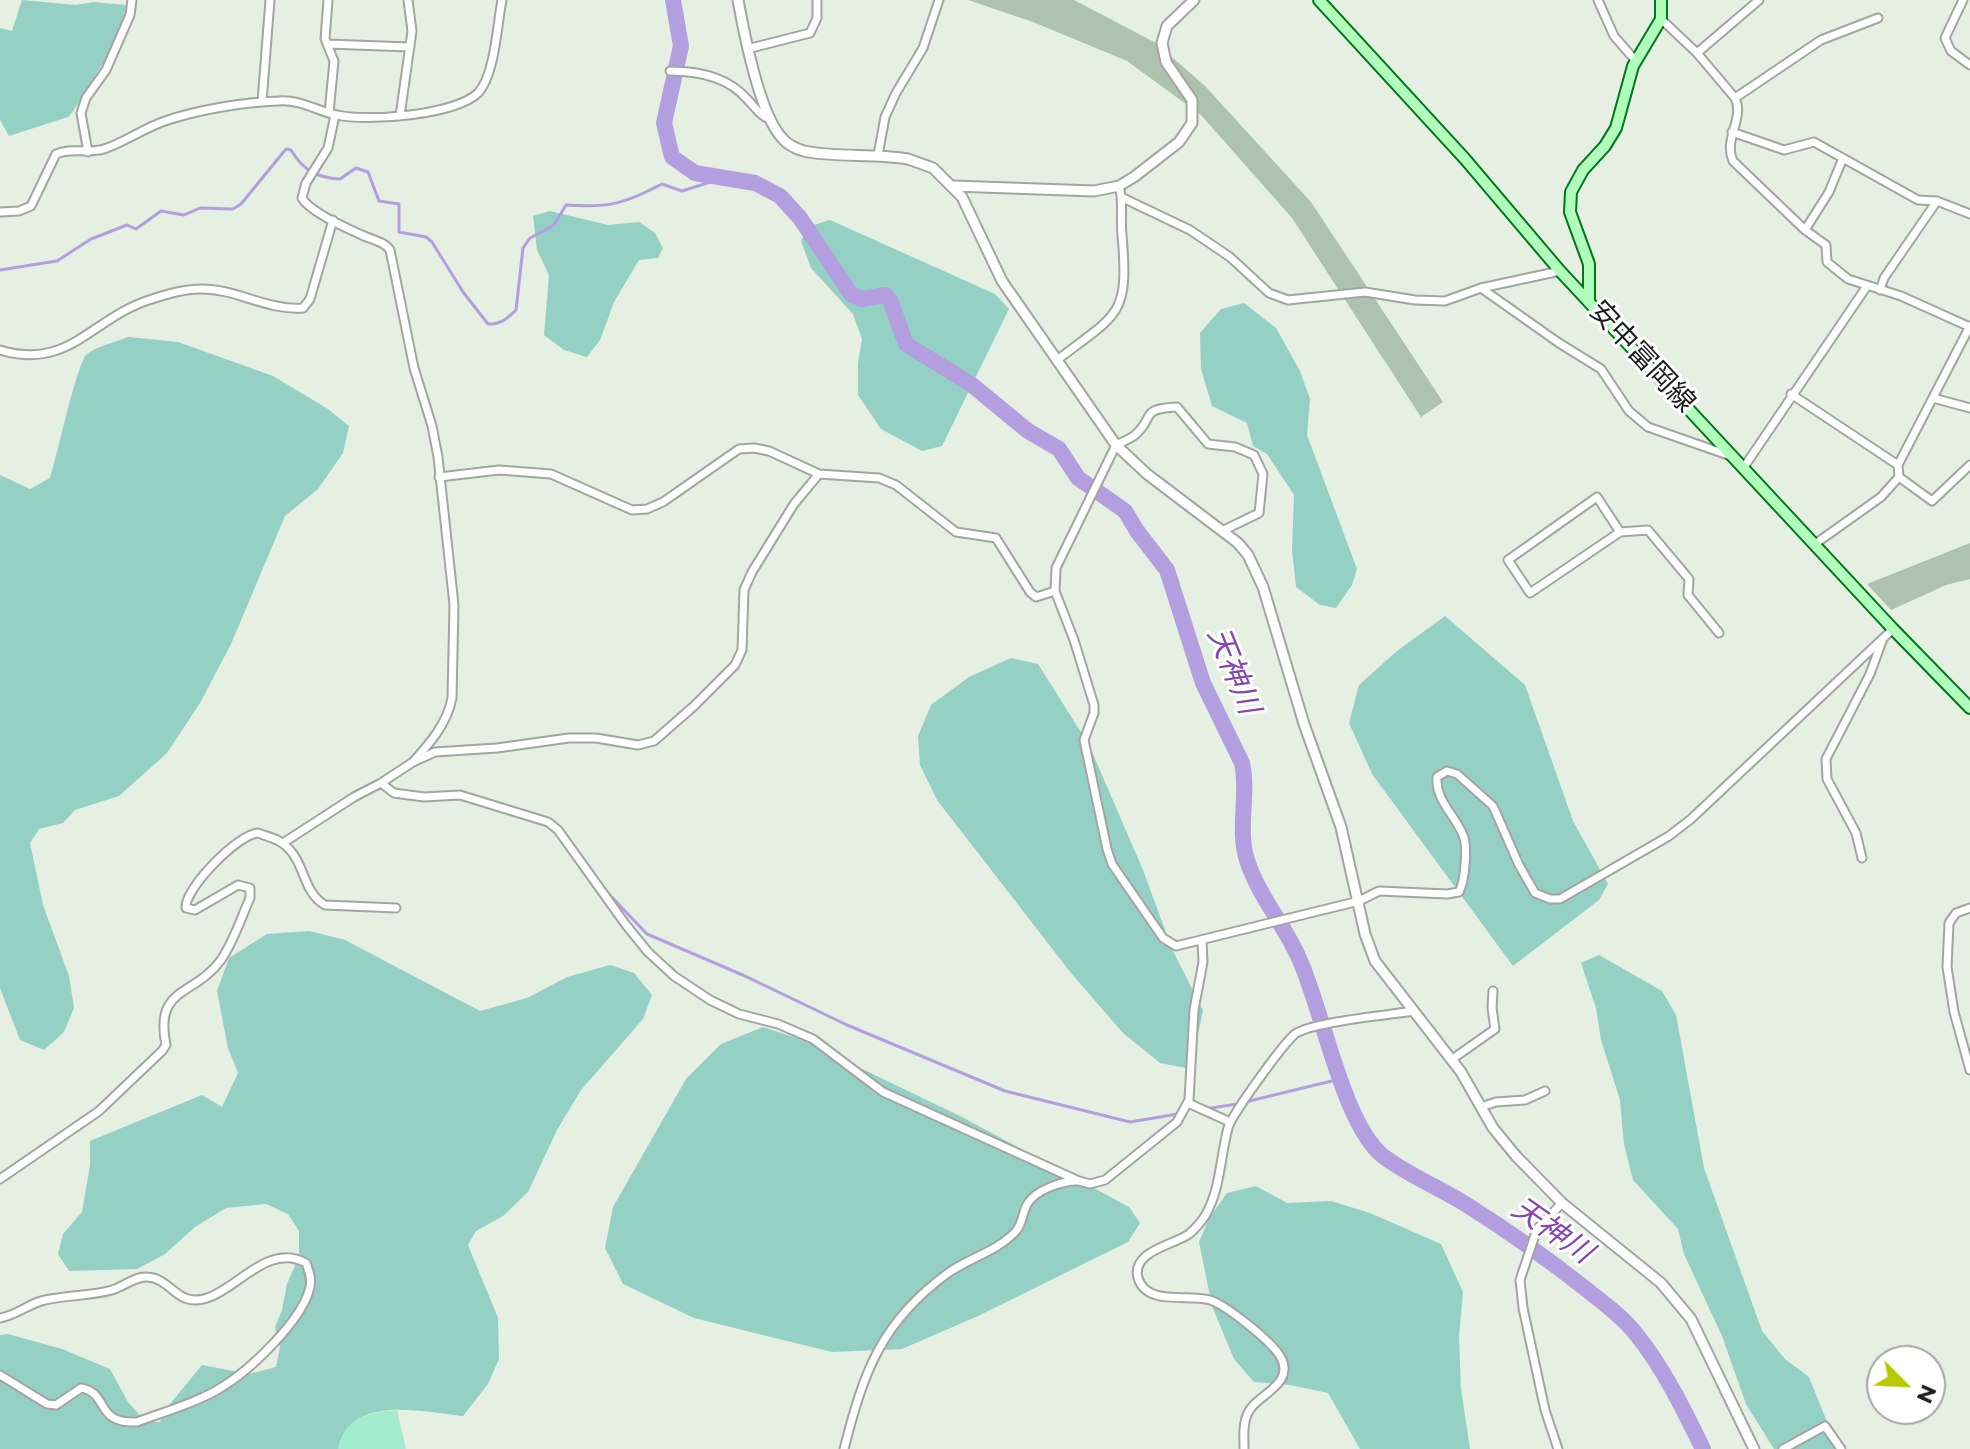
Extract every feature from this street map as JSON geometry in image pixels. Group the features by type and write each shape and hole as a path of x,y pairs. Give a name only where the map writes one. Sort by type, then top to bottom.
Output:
{"main road":[{"name":"安中富岡線","path":"1319,0 1465,159 1560,271 1970,708"},
{"path":"1589,300 1589,264 1572,219 1569,200 1583,170 1605,146 1616,128 1635,60 1661,19 1661,0"}],"street":[{"path":"88,152 81,113 86,98 106,70 130,15 132,0"},
{"path":"262,102 270,0"},
{"path":"328,0 327,44 334,61 328,148 306,183 302,198 308,206 387,245 390,250 414,368 432,426 454,605 450,711 434,738 413,762"},
{"path":"400,116 412,31 408,0"},
{"path":"0,212 19,211 31,206 56,154 107,148 165,121 262,102 294,101 332,114 359,118 417,116 467,101 481,90 486,81 502,0"},
{"path":"738,0 747,49 771,120 785,142 805,151 878,155 921,163 933,168 954,186 1002,281 1116,445 1147,474 1222,531 1248,555 1263,587 1304,724 1341,827 1365,934 1375,961 1451,1060 1501,1140 1562,1203 1661,1283 1679,1302 1691,1319 1754,1449"},
{"path":"747,49 810,33 817,18 817,0"},
{"path":"878,155 885,117 923,48 939,0"},
{"path":"954,186 1094,191 1119,186 1134,177 1179,142 1192,123 1192,100 1166,62 1162,43 1167,26 1194,0"},
{"path":"1598,0 1614,36 1635,60"},
{"path":"1697,53 1759,0"},
{"path":"1963,0 1945,38 1951,51 1970,65"},
{"path":"1735,98 1821,40 1878,18"},
{"path":"1661,19 1697,53 1735,98 1738,105 1729,152 1733,161 1805,230 1826,245 1827,262 1836,271 1970,326 1898,465 1899,477 1881,497 1815,544"},
{"path":"327,44 410,47"},
{"path":"670,71 706,73 732,86 748,99 760,116 771,120"},
{"path":"1732,132 1784,150 1814,142 1918,200 1937,201 1970,214"},
{"path":"1805,230 1829,192 1843,158"},
{"path":"1057,360 1110,320 1122,301 1125,278 1121,221 1123,198 1119,186"},
{"path":"1123,198 1190,230 1230,257 1269,293 1288,300 1365,292 1445,301 1481,288 1560,271"},
{"path":"1880,290 1884,278 1937,201"},
{"path":"0,350 23,356 51,353 126,310 149,300 200,288 303,308 310,299 333,220"},
{"path":"1744,467 1867,286"},
{"path":"1481,288 1601,369 1629,411 1648,427 1735,458"},
{"path":"1791,394 1898,465"},
{"path":"1933,398 1970,408"},
{"path":"1222,531 1259,513 1263,474 1254,455 1235,447 1208,444 1177,407 1158,408 1148,415 1136,435 1116,445 1056,568 1055,591 1094,705 1084,740 1112,864 1163,938 1176,946 1359,901 1379,891 1459,892 1464,880 1465,839 1441,799 1436,784 1437,777 1447,771 1457,774 1493,806 1535,893 1560,899 1680,827 1893,629"},
{"path":"439,477 499,470 551,474 632,510 647,509 663,502 739,449 754,448 769,451 819,474 879,478 896,485 956,532 996,538 1036,597 1055,591"},
{"path":"1899,477 1932,501 1970,465"},
{"path":"283,843 413,762 444,751 497,748 569,738 596,738 638,745 654,741 735,665 742,650 744,590 794,504 819,474"},
{"path":"1620,532 1597,497 1508,560 1530,593 1620,532 1648,530 1689,579 1688,595 1719,633"},
{"path":"1862,858 1856,833 1827,779 1826,759 1870,674 1883,639"},
{"path":"381,783 394,793 424,797 460,795 548,822 558,830 648,952 674,976 710,1000 739,1014 778,1024 813,1039 883,1092 1090,1184 1105,1180 1177,1122 1188,1103 1194,1010 1203,962 1202,941"},
{"path":"0,1179 99,1111 162,1051 166,1045 163,1018 169,1002 220,961 250,898 250,888 238,885 202,907 190,911 185,905 190,893 241,838 258,833 283,843 296,857 317,901 325,905 396,908"},
{"path":"1970,908 1956,913 1949,923 1947,967 1954,1012 1970,1070"},
{"path":"1451,1060 1495,1029 1493,991"},
{"path":"1244,1449 1245,1418 1252,1406 1274,1390 1283,1372 1280,1356 1227,1307 1207,1299 1160,1296 1143,1287 1138,1275 1148,1255 1187,1236 1204,1216 1218,1185 1230,1122 1297,1033 1315,1027 1414,1011"},
{"path":"1481,1107 1496,1102 1525,1100 1545,1091"},
{"path":"1188,1103 1230,1122"},
{"path":"844,1449 862,1384 880,1343 911,1303 951,1271 1017,1230 1029,1201 1066,1181 1079,1181"},
{"path":"1558,1449 1545,1410 1520,1280 1537,1229 1562,1203"},
{"path":"0,1318 18,1314 41,1301 111,1290 144,1276 153,1278 185,1300 193,1301 216,1295 261,1264 298,1259 306,1263 310,1272 310,1288 294,1318 248,1367 221,1388 137,1422 113,1419 89,1389 81,1388 56,1405 47,1404 0,1375"},
{"path":"1783,1449 1825,1426 1841,1449"}],"shaded area":[{"path":"22,0 76,5 93,2 126,5 112,47 68,117 9,136 0,120 0,28 12,31"},
{"path":"968,0 1074,0 1156,43 1205,86 1311,202 1443,402 1421,417 1292,218 1201,115 1127,61 1033,22"},
{"path":"550,211 608,225 639,222 655,233 663,248 658,258 639,260 614,302 600,340 587,357 564,350 544,335 549,275 537,250 533,216"},
{"path":"830,220 995,294 1009,309 942,446 922,451 881,429 858,395 862,339 853,314 811,268 801,241 807,227"},
{"path":"1244,303 1276,328 1300,371 1310,399 1307,435 1357,569 1352,585 1336,608 1320,605 1296,587 1292,550 1294,495 1267,454 1253,446 1247,423 1212,406 1201,369 1200,333 1221,309"},
{"path":"128,337 178,342 273,376 328,409 349,426 343,453 318,489 285,516 231,644 200,703 167,753 119,796 75,810 63,823 39,829 30,843 43,905 69,976 74,1008 64,1032 44,1050 20,1040 0,988 0,475 30,489 50,478 83,361 91,351"},
{"path":"1970,543 1970,579 1946,585 1891,610 1867,584"},
{"path":"1445,616 1525,685 1573,821 1608,884 1599,900 1513,966 1372,774 1349,723 1359,685 1397,651"},
{"path":"1011,658 1038,664 1089,745 1143,870 1172,949 1203,1010 1196,1044 1186,1068 1160,1063 1123,1033 1071,973 937,800 920,765 918,736 931,705 969,677"},
{"path":"309,931 345,940 480,1011 527,998 567,977 610,965 634,973 652,995 643,1019 581,1090 557,1130 528,1192 503,1216 476,1231 468,1245 498,1318 499,1359 488,1384 463,1416 409,1410 372,1413 357,1420 345,1431 338,1449 0,1449 0,1335 8,1334 62,1349 110,1369 128,1402 146,1422 160,1422 165,1410 202,1365 249,1374 276,1367 280,1347 275,1327 287,1284 299,1256 299,1231 288,1214 266,1204 226,1208 195,1227 165,1254 137,1269 69,1271 58,1254 63,1234 82,1212 90,1165 90,1141 202,1095 222,1107 238,1073 228,1048 217,991 229,958 267,934"},
{"path":"1599,955 1662,991 1676,1015 1704,1168 1762,1331 1785,1359 1809,1377 1838,1449 1774,1449 1746,1404 1722,1336 1684,1254 1678,1229 1633,1180 1624,1144 1620,1100 1581,963"},
{"path":"763,1027 800,1039 962,1117 1129,1207 1140,1223 1128,1242 978,1316 902,1349 832,1352 694,1318 623,1284 605,1248 613,1207 686,1079 721,1044"},
{"path":"1256,1186 1287,1203 1331,1201 1370,1213 1441,1244 1463,1292 1459,1336 1461,1389 1470,1449 1360,1449 1328,1393 1254,1382 1234,1359 1212,1306 1199,1242 1209,1218 1227,1193"}],"green space":[{"path":"397,1410 406,1449 338,1449 341,1438 352,1423 377,1412"}],"waterway":[{"name":"天神川","path":"673,0 681,46 664,123 672,157 695,173 755,183 780,196 800,218 851,294 861,299 886,295 906,344 972,385 1028,431 1059,449 1078,478 1125,511 1167,570 1203,683 1242,763 1243,836 1247,860 1298,956 1344,1091 1369,1140 1392,1163 1467,1205 1528,1246 1619,1316 1655,1360 1703,1449"},
{"path":"0,270 57,261 91,239 127,225 136,229 161,211 184,215 200,208 233,209 241,204 286,149 291,150 311,172 324,177 340,179 356,168 368,172 379,201 399,204 399,232 426,237 432,242 463,292 488,324 493,324 516,310 523,248 530,238 554,225 566,205 605,205 637,196 662,184 682,191 720,179"},
{"path":"606,891 647,934 847,1025 1005,1091 1130,1122 1178,1114"},
{"path":"1205,1109 1340,1079"}]}
